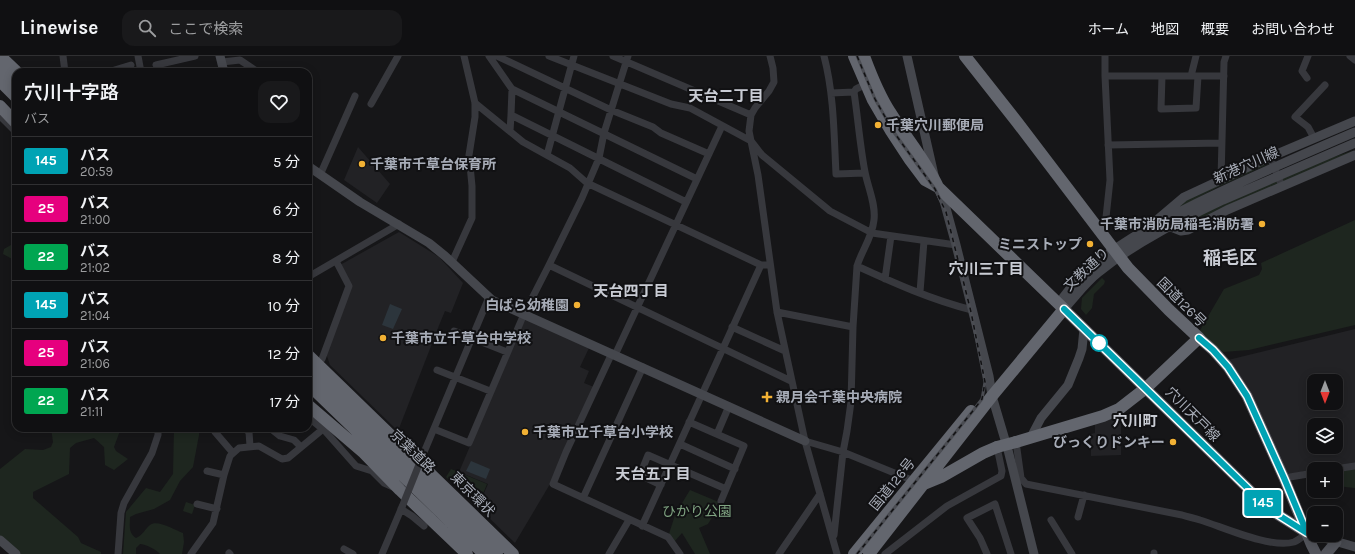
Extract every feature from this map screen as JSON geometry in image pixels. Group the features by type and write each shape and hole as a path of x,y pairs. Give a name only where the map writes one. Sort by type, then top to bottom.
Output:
{"highway":[{"path":"0,56 13,68"},
{"path":"854,56 881,115 910,160 925,180 938,188 1061,306"},
{"path":"864,56 881,97 930,171 938,188"},
{"name":"国道126号","path":"869,554 919,482 941,477 983,453 997,447 1103,416 1119,409 1146,388 1199,338 1138,279 966,56"},
{"path":"0,68 12,88"},
{"path":"0,81 12,90"},
{"path":"0,106 12,119"},
{"name":"国道126号","path":"854,554 919,482 1061,306"},
{"name":"東京環状","path":"312,359 513,554"},
{"name":"京葉道路","path":"312,373 497,554"},
{"name":"京葉道路","path":"312,388 484,554"},
{"path":"312,400 377,463 381,471"},
{"path":"312,408 344,435 467,554"}],"main road":[{"name":"穴川天戸線","path":"1061,306 1269,509 1307,533"},
{"path":"1199,338 1213,350 1228,367 1247,396 1307,533"},
{"path":"1311,542 1316,554"},
{"path":"1326,554 1336,542"}],"street":[{"path":"63,56 64,68"},
{"path":"138,56 140,68"},
{"path":"156,65 195,56"},
{"path":"371,104 398,56"},
{"path":"452,262 472,218 472,186 469,155 475,117 475,103 464,56"},
{"path":"489,56 512,89 697,179"},
{"path":"497,56 611,110 653,127 661,133 708,154"},
{"path":"549,56 671,104 690,108 751,141 762,155 830,211 872,233 956,245"},
{"path":"547,155 574,56"},
{"path":"613,56 627,59 751,115"},
{"path":"770,56 774,68 774,82 751,115 751,141 758,175 777,312 791,381 805,441 834,539 837,554"},
{"path":"824,56 828,70 831,93 836,174 865,173"},
{"path":"907,56 938,188 944,202 956,245 989,376 991,392 1008,450 1034,554"},
{"path":"1104,236 1110,180 1105,56"},
{"path":"1162,76 1161,109 1196,108 1194,76 1196,56"},
{"path":"1221,179 1224,62 1226,56"},
{"path":"1307,78 1302,71 1308,56"},
{"path":"1350,56 1355,60"},
{"path":"221,59 240,60 252,68"},
{"path":"434,428 469,443 524,314 550,265 599,158 604,133 627,59"},
{"path":"123,68 131,66"},
{"path":"1105,76 1224,76"},
{"path":"834,539 842,452 847,431 851,402 853,327 857,266 872,233 874,214 874,207 865,173 854,92 856,88 866,84"},
{"path":"1314,138 1308,127 1295,117 1325,85"},
{"path":"510,131 512,89"},
{"path":"831,93 854,92"},
{"path":"320,175 355,96"},
{"path":"475,103 523,142 570,168 587,183 761,265 770,265"},
{"path":"511,115 686,202"},
{"path":"0,116 12,128"},
{"path":"1150,227 1184,197 1270,157 1355,121"},
{"path":"677,553 668,537 553,484 566,452 637,307 722,126"},
{"name":"新港穴川線","path":"1150,227 1214,194 1355,132"},
{"path":"1108,145 1222,143"},
{"name":"新港穴川線","path":"1171,227 1223,200 1355,143"},
{"path":"1338,150 1355,147"},
{"path":"1171,227 1181,231 1188,230 1227,210 1355,155"},
{"path":"1270,157 1282,186"},
{"path":"312,169 360,202 429,243 452,262 492,300 805,441 842,452 919,482"},
{"path":"312,275 399,224"},
{"name":"文教通り","path":"1061,306 1080,277 1117,253 1150,227"},
{"name":"文教通り","path":"1117,253 1127,251 1171,227"},
{"path":"885,279 891,236"},
{"path":"920,292 924,241"},
{"path":"322,359 349,286 336,261"},
{"path":"550,265 791,381"},
{"path":"642,526 761,265"},
{"path":"857,266 885,279 957,306 972,310"},
{"path":"382,554 489,297"},
{"path":"777,312 853,327"},
{"path":"732,327 785,351"},
{"path":"1031,436 1041,418 1068,384 1080,354 1084,329"},
{"path":"454,330 507,352"},
{"path":"583,498 643,367"},
{"path":"437,370 490,392"},
{"path":"717,434 729,406"},
{"path":"312,420 323,429 356,466 372,471 384,483 400,490"},
{"path":"689,422 744,446 721,501"},
{"path":"191,554 213,523 224,475 230,456 233,453 239,448 259,446 282,459 288,458 323,429"},
{"path":"118,554 121,513 124,503 152,453 157,432"},
{"path":"215,432 233,453"},
{"path":"249,432 250,446"},
{"path":"275,432 280,436 294,440 301,447"},
{"path":"1016,442 1021,478 1026,484 1200,519 1254,539 1277,543 1294,542 1307,533"},
{"path":"680,444 735,469"},
{"path":"885,554 947,506 1001,476 1002,471 997,447"},
{"path":"661,485 640,475 648,455 726,489"},
{"path":"1343,468 1355,466"},
{"path":"207,471 224,475"},
{"path":"1284,478 1307,473"},
{"path":"779,554 820,494"},
{"path":"1078,517 1084,496"},
{"path":"197,504 217,509"},
{"path":"987,554 980,538 967,518 995,504 1011,554"},
{"path":"402,508 424,526"},
{"path":"609,554 629,520"},
{"path":"1051,520 1072,554"},
{"path":"0,540 16,554"},
{"path":"1336,542 1355,546"},
{"path":"344,550 354,554"}],"shaded area":[{"name":"千葉市千草台保育所","path":"358,147 390,184 377,203 344,180"},
{"name":"千葉市立千草台中学校","path":"399,232 439,257 463,283 451,313 445,311 398,431 330,365 326,353 351,285 340,265"},
{"path":"390,304 402,309 393,329 382,325"},
{"name":"千葉市立千草台小学校","path":"526,319 589,348 580,367 589,371 584,383 594,387 550,484 515,543 478,507 488,484 459,472 523,321"},
{"path":"1355,329 1355,464 1343,466 1343,462 1307,462 1307,471 1289,474 1285,471 1250,390 1228,360"},
{"path":"1121,411 1121,455 1091,456 1091,434 1095,433 1095,421"},
{"path":"471,461 490,469 486,479 466,471"}],"green space":[{"path":"1355,150 1185,228 1181,226 1210,210 1327,159"},
{"path":"1265,163 1269,164 1216,188 1170,213 1185,200"},
{"path":"1355,220 1355,325 1249,350 1223,352 1199,332 1224,289 1259,275 1262,269 1261,263"},
{"path":"12,244 12,259 3,254 4,249"},
{"path":"1102,278 1105,281 1104,284 1094,294 1092,308 1086,315 1081,309 1082,298"},
{"path":"52,432 120,432 114,447 116,451 128,459 114,470 105,465 104,447 94,438 76,443 70,448 69,474 33,492 33,498 78,537 81,543 101,552 101,554 16,554 0,537 0,469 25,449 43,450 51,447 53,442"},
{"path":"174,432 199,432 193,467 180,481 170,500 154,509 130,517 131,532 136,538 153,523 161,524 183,533 184,542 182,554 160,554 145,545 140,544 136,548 136,554 123,554 126,512 146,488 160,492 173,474"},
{"path":"1355,468 1355,488 1343,487 1343,470"},
{"path":"451,469 487,484 478,506 446,477"},
{"name":"ひかり公園","path":"690,490 721,503 708,524 699,528 710,554 695,554 682,533 674,542 669,534 675,515 682,511 679,508"},
{"path":"186,502 195,505 192,514 183,511"}],"railway":[{"path":"857,56 875,99 893,131 935,189 946,212 971,312 985,382 982,399 857,554"}],"bus line":[{"name":"145","path":"1064,309 1269,509 1307,533 1247,396 1228,367 1213,350 1199,338"}],"place":[{"name":"千葉穴川郵便局","path":"878,125"},
{"name":"千葉市千草台保育所","path":"362,164"},
{"name":"千葉市消防局稲毛消防署","path":"1262,224"},
{"name":"ミニストップ","path":"1090,244"},
{"name":"白ばら幼稚園","path":"577,305"},
{"name":"千葉市立千草台中学校","path":"383,338"},
{"name":"親月会千葉中央病院","path":"767,397"},
{"name":"千葉市立千草台小学校","path":"525,432"},
{"name":"びっくりドンキー","path":"1173,442"}],"district":[{"name":"天台二丁目","path":"726,96"},
{"name":"稲毛区","path":"1230,258"},
{"name":"穴川三丁目","path":"986,269"},
{"name":"天台四丁目","path":"631,291"},
{"name":"穴川町","path":"1135,421"},
{"name":"天台五丁目","path":"653,474"}]}
